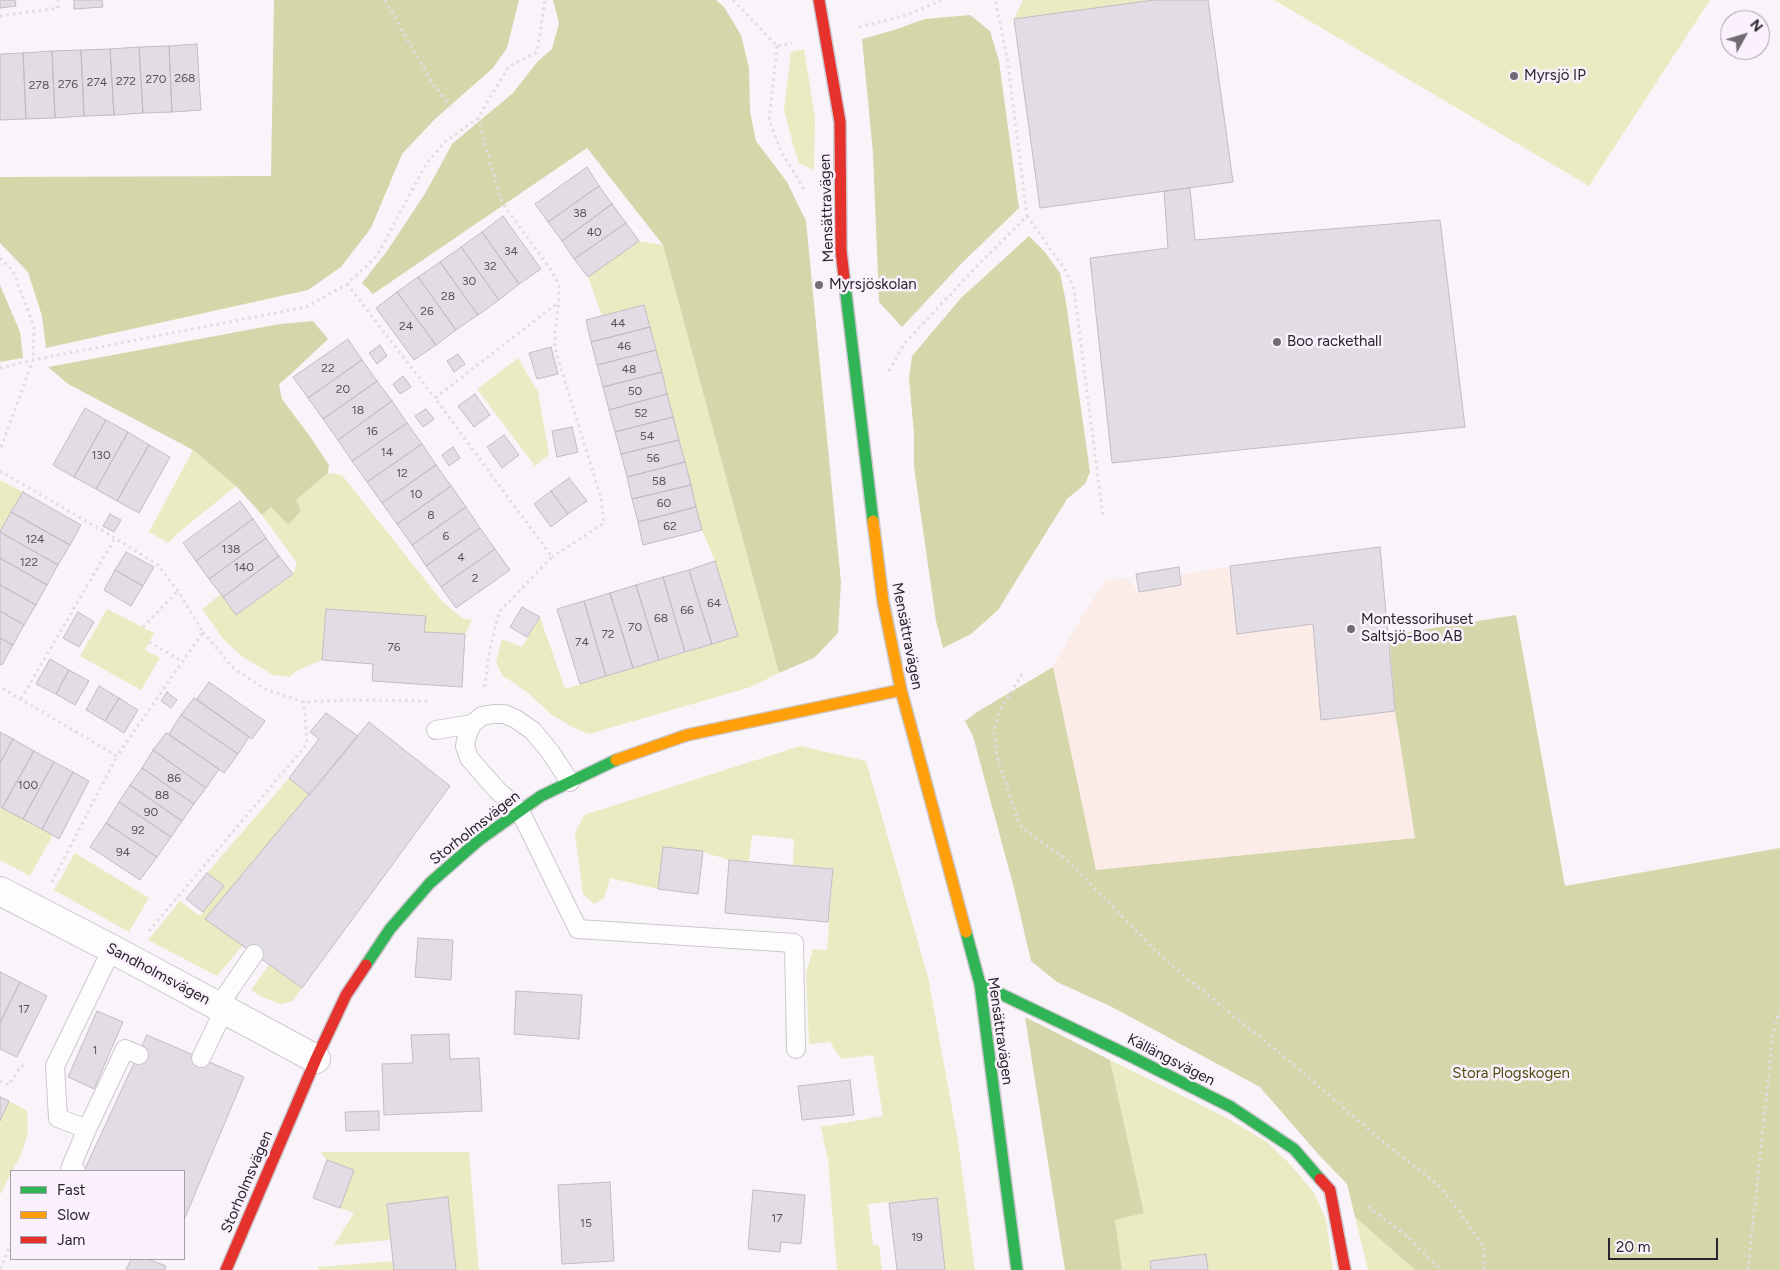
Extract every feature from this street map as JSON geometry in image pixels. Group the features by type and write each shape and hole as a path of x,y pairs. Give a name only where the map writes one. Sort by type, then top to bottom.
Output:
{"street":[{"name":"Mensättravägen","path":"819,0 840,122 841,251 883,601 901,690 980,984 1017,1270"},
{"name":"Storholmsvägen","path":"226,1270 316,1059 346,995 390,930 435,878 479,840 542,796 612,761 687,735 901,690"},
{"name":"Sandholmsvägen","path":"0,891 316,1059"},
{"name":"Källängsvägen","path":"980,984 1231,1107 1294,1149 1330,1190"},
{"path":"1330,1190 1345,1270"}],"lane":[{"path":"570,782 551,753 533,731 516,719 504,714 493,714 482,716 472,724 465,746 469,758 497,790 520,811 578,929 794,943 796,1049"},
{"path":"436,730 472,724"},
{"path":"87,1128 58,1118 55,1066 112,949"},
{"path":"201,1058 221,1008 254,954"},
{"path":"73,1170 70,1169 87,1128 125,1049 139,1055"}],"path":[{"path":"0,16 58,8 58,0"},
{"path":"385,0 433,84 454,110"},
{"path":"0,368 306,307 347,284 377,256 426,164 445,142 478,118 508,66 537,52 545,0"},
{"path":"733,0 777,46 769,121 783,155 806,191 807,199"},
{"path":"859,27 907,15 942,0"},
{"path":"995,0 1007,57 1027,216 1066,271 1074,289 1103,518"},
{"path":"777,46 794,42"},
{"path":"477,688 485,685 490,649 499,612 552,557 604,523 601,498 555,349 559,285 551,270 503,204 478,118"},
{"path":"886,376 904,344 971,272 1027,216"},
{"path":"0,258 13,272 34,327 33,360 0,448"},
{"path":"347,284 435,398 552,557"},
{"path":"435,398 559,302"},
{"path":"0,471 115,538 158,566 178,592 203,632 233,668 265,689 304,702 349,700 437,701"},
{"path":"21,699 115,538"},
{"path":"143,627 178,592"},
{"path":"49,887 118,756 203,632"},
{"path":"149,642 182,661"},
{"path":"1022,674 999,712 994,731 997,757 1022,828 1064,857 1178,971 1286,1058 1375,1135 1437,1184 1458,1209 1484,1247 1485,1270"},
{"path":"0,687 118,756"},
{"path":"149,931 307,744 304,702"},
{"path":"1748,1270 1773,1034 1780,1009"},
{"path":"0,1081 10,1085 21,1066"},
{"path":"1330,1190 1366,1206 1408,1237 1441,1270"},
{"path":"0,1269 10,1245"}],"shaded area":[{"path":"1230,566 1238,634 1313,624 1321,720 1395,711 1415,838 1096,871 1053,667 1082,616 1106,580 1127,578 1139,592 1181,585 1180,575"}],"green space":[{"path":"274,0 519,0 507,48 493,68 435,119 402,154 371,228 341,267 308,290 46,348 42,316 28,272 0,243 0,177 271,176"},
{"path":"553,0 716,0 724,7 741,35 749,68 750,111 756,141 787,182 806,221 841,582 838,633 814,658 779,673 663,245 587,148 373,294 362,283 387,251 426,192 452,144 513,93 538,61 552,49 559,23"},
{"path":"1023,0 1154,0 1014,19"},
{"name":"Myrsjö IP","path":"1274,0 1710,0 1589,186"},
{"path":"970,15 990,31 999,61 1019,208 962,263 902,327 879,302 873,153 862,39 925,19"},
{"path":"804,49 815,118 814,170 799,163 784,110 791,52"},
{"path":"1029,236 1045,252 1060,273 1066,302 1090,472 1085,484 1067,499 998,610 971,634 943,648 936,621 914,467 914,434 909,378 912,356 961,298"},
{"path":"639,241 663,245 779,673 751,687 589,734 572,727 551,714 528,693 502,675 496,662 502,639 522,647 540,617 565,689 738,636 715,561 702,530 644,305 602,316 588,277"},
{"path":"0,285 20,332 23,358 0,362"},
{"path":"313,321 328,339 279,384 282,399 329,465 328,473 296,500 301,511 288,525 271,507 262,515 236,486 193,450 68,384 48,367 280,324"},
{"path":"518,358 538,392 549,454 535,466 477,389"},
{"path":"193,450 236,486 168,543 149,532"},
{"path":"328,473 342,475 441,600 463,619 472,620 465,634 424,632 425,616 326,609 322,660 298,670 289,677 273,675 243,657 223,639 202,609 221,594 237,615 293,574 297,563 262,515 271,507 288,525 296,500"},
{"path":"0,480 23,492 0,532"},
{"path":"107,609 154,633 145,650 160,658 141,690 80,656"},
{"name":"Stora Plogskogen","path":"1516,615 1565,886 1780,848 1780,1270 1415,1270 1355,1217 1347,1184 1318,1154 1260,1087 1112,1007 1057,982 1031,961 1014,888 973,736 965,721 977,712 1053,667 1096,870 1415,838 1395,711 1389,635"},
{"path":"800,746 866,761 928,977 958,1141 975,1270 945,1270 937,1198 868,1204 873,1245 879,1246 882,1270 837,1270 828,1160 821,1127 883,1116 873,1055 841,1059 830,1042 809,1044 806,973 813,949 827,950 833,869 793,865 794,839 752,835 749,861 729,860 703,852 664,847 658,889 610,878 604,898 594,904 583,894 575,833 584,815"},
{"path":"289,778 310,795 243,945 217,976 148,940 180,901 200,916 224,886 207,873"},
{"path":"0,806 53,835 30,876 0,860"},
{"path":"75,853 149,898 129,932 54,890"},
{"path":"269,965 302,988 293,1001 281,1004 262,997 251,990"},
{"path":"1025,1017 1110,1060 1144,1213 1115,1220 1122,1270 1065,1270"},
{"path":"1110,1060 1223,1116 1267,1142 1291,1165 1314,1193 1326,1219 1333,1270 1208,1270 1206,1254 1150,1261 1151,1270 1122,1270 1114,1219 1144,1213"},
{"path":"9,1101 27,1111 28,1132 23,1150 13,1170 10,1170 10,1175 0,1195 0,1121"},
{"path":"320,1152 469,1152 479,1270 456,1270 448,1197 387,1204 391,1240 334,1245 354,1213 340,1208 353,1170 327,1160"},
{"path":"1355,1217 1415,1270 1368,1270"},
{"path":"393,1261 394,1270 318,1270 319,1267"}],"building":[{"path":"0,0 15,0 16,6 0,8"},
{"path":"74,0 102,0 103,7 74,9"},
{"path":"1154,0 1208,0 1233,182 1040,208 1014,19"},
{"path":"197,44 201,110 172,112 169,46"},
{"path":"169,46 172,112 143,113 139,47"},
{"path":"139,47 143,113 114,115 110,49"},
{"path":"110,49 114,115 84,116 81,50"},
{"path":"81,50 84,116 55,118 52,51"},
{"path":"52,51 55,118 26,119 23,53"},
{"path":"23,53 26,119 0,120 0,54"},
{"path":"587,167 599,186 548,222 535,204"},
{"path":"599,186 612,204 562,241 548,222"},
{"name":"Boo rackethall","path":"1190,188 1195,240 1440,220 1465,427 1112,463 1090,258 1168,248 1164,191"},
{"path":"612,204 626,223 574,259 562,241"},
{"path":"503,216 541,269 519,284 482,232"},
{"path":"626,223 639,241 588,277 574,259"},
{"path":"482,232 519,284 499,300 461,247"},
{"path":"461,247 499,300 478,315 440,262"},
{"path":"440,262 478,315 456,330 418,277"},
{"path":"418,277 456,330 436,345 397,292"},
{"path":"397,292 436,345 414,360 376,308"},
{"path":"644,305 650,327 591,342 586,320"},
{"path":"650,327 656,350 597,365 591,342"},
{"path":"348,339 362,360 308,398 293,377"},
{"path":"380,345 387,356 377,364 369,353"},
{"path":"551,347 558,374 537,379 529,353"},
{"path":"656,350 662,372 603,387 597,365"},
{"path":"458,354 465,364 454,372 447,361"},
{"path":"362,360 377,381 323,419 308,398"},
{"path":"662,372 667,394 609,410 603,387"},
{"path":"403,376 411,387 400,394 393,384"},
{"path":"377,381 392,401 338,440 323,419"},
{"path":"475,394 490,415 474,427 458,406"},
{"path":"667,394 673,417 615,432 609,410"},
{"path":"392,401 407,423 352,461 338,440"},
{"path":"85,408 106,420 74,477 53,465"},
{"path":"426,409 434,419 423,427 415,416"},
{"path":"673,417 679,440 621,454 615,432"},
{"path":"106,420 128,432 96,489 74,477"},
{"path":"407,423 422,444 367,482 352,461"},
{"path":"572,427 578,452 557,457 552,431"},
{"path":"128,432 149,445 117,501 96,489"},
{"path":"504,435 519,455 502,468 487,447"},
{"path":"679,440 685,462 627,477 621,454"},
{"path":"422,444 436,465 382,503 367,482"},
{"path":"149,445 170,457 139,513 117,501"},
{"path":"453,447 460,458 449,466 442,455"},
{"path":"685,462 691,485 632,499 627,477"},
{"path":"436,465 451,486 397,524 382,503"},
{"path":"569,478 587,501 568,514 551,491"},
{"path":"691,485 696,507 638,522 632,499"},
{"path":"451,486 466,507 412,545 397,524"},
{"path":"551,491 568,514 551,527 534,504"},
{"path":"23,492 81,525 70,545 11,512"},
{"path":"240,501 253,519 196,561 183,543"},
{"path":"466,507 480,528 426,566 412,545"},
{"path":"696,507 702,530 643,545 638,522"},
{"path":"11,512 70,545 58,565 0,532"},
{"path":"110,514 121,520 114,532 103,526"},
{"path":"253,519 266,538 209,579 196,561"},
{"path":"480,528 495,549 441,587 426,566"},
{"path":"0,532 58,565 47,585 0,558"},
{"path":"266,538 279,556 223,597 209,579"},
{"name":"Montessorihuset Saltsjö-Boo AB","path":"1380,547 1395,711 1321,720 1313,624 1237,634 1230,566"},
{"path":"495,549 510,570 456,608 441,587"},
{"path":"126,552 154,567 143,586 115,570"},
{"path":"279,556 293,574 236,615 223,597"},
{"path":"0,558 47,585 36,605 0,585"},
{"path":"715,561 738,636 712,644 689,570"},
{"path":"1179,567 1181,585 1139,592 1136,574"},
{"path":"115,570 143,586 131,606 104,590"},
{"path":"689,570 712,644 685,652 663,577"},
{"path":"663,577 685,652 659,660 636,585"},
{"path":"0,585 36,605 24,625 0,611"},
{"path":"636,585 659,660 633,668 610,593"},
{"path":"610,593 633,668 606,676 584,601"},
{"path":"584,601 606,676 580,684 557,609"},
{"path":"522,607 540,617 527,637 510,627"},
{"path":"326,609 426,616 424,632 465,634 462,687 372,681 373,664 322,660"},
{"path":"0,611 24,625 13,645 0,638"},
{"path":"78,612 94,622 79,647 63,638"},
{"path":"0,638 13,645 2,665 0,664"},
{"path":"50,659 69,670 56,694 36,684"},
{"path":"69,670 89,681 75,705 56,694"},
{"path":"209,682 265,721 252,739 197,699"},
{"path":"99,686 119,698 105,721 86,710"},
{"path":"167,692 177,700 171,708 161,701"},
{"path":"119,698 138,710 124,733 105,721"},
{"path":"194,698 249,737 238,754 181,715"},
{"path":"326,713 358,736 310,795 289,778 319,739 310,732"},
{"path":"181,715 238,754 224,773 169,734"},
{"path":"369,722 450,786 302,988 205,919"},
{"path":"0,732 13,739 0,763"},
{"path":"166,733 219,769 206,788 153,750"},
{"path":"13,739 34,751 2,808 0,806 0,763"},
{"path":"153,750 206,788 194,804 142,768"},
{"path":"34,751 54,762 23,819 2,808"},
{"path":"54,762 73,772 42,829 23,819"},
{"path":"142,768 194,804 182,821 130,785"},
{"path":"73,772 89,781 59,839 42,829"},
{"path":"130,785 182,821 171,837 119,802"},
{"path":"119,802 171,837 157,857 106,823"},
{"path":"106,823 157,857 140,880 90,847"},
{"path":"663,847 703,851 698,894 658,889"},
{"path":"729,860 833,869 828,922 725,913"},
{"path":"207,873 224,886 203,912 186,899"},
{"path":"418,938 453,940 451,980 415,977"},
{"path":"0,972 20,982 0,1023"},
{"path":"20,982 47,996 17,1057 0,1049 0,1023"},
{"path":"516,991 582,995 579,1039 514,1034"},
{"path":"97,1011 123,1022 94,1089 68,1077"},
{"path":"449,1034 450,1059 479,1058 482,1111 384,1115 382,1064 413,1063 411,1035"},
{"path":"147,1035 244,1077 185,1218 185,1170 84,1170"},
{"path":"850,1080 854,1115 802,1120 798,1086"},
{"path":"0,1097 9,1101 0,1121"},
{"path":"379,1111 379,1130 346,1131 345,1112"},
{"path":"327,1160 354,1170 340,1208 313,1198"},
{"path":"610,1182 614,1261 562,1264 558,1185"},
{"path":"753,1190 805,1195 801,1244 781,1242 780,1252 748,1249"},
{"path":"448,1197 456,1270 394,1270 387,1204"},
{"path":"937,1198 945,1270 897,1270 889,1203"},
{"path":"1206,1254 1208,1270 1151,1270 1150,1261"},
{"path":"131,1260 151,1260 166,1266 165,1270 126,1270"}],"traffic: fast":[{"path":"844,277 873,521"},
{"path":"366,965 390,929 430,883 479,840 541,796 616,760"},
{"path":"966,932 980,984 1017,1270"},
{"path":"980,984 1231,1107 1294,1149 1320,1179"}],"traffic: slow":[{"path":"873,521 883,601 901,690 966,932"},
{"path":"616,760 687,735 901,690"}],"traffic: jam":[{"path":"819,0 840,122 841,251 844,277"},
{"path":"226,1270 316,1059 346,995 366,965"},
{"path":"1320,1179 1330,1190 1345,1270"}],"place":[{"name":"Myrsjö IP","path":"1514,76"},
{"name":"Myrsjöskolan","path":"819,285"},
{"name":"Boo rackethall","path":"1277,342"},
{"name":"Montessorihuset Saltsjö-Boo AB","path":"1351,629"}]}
